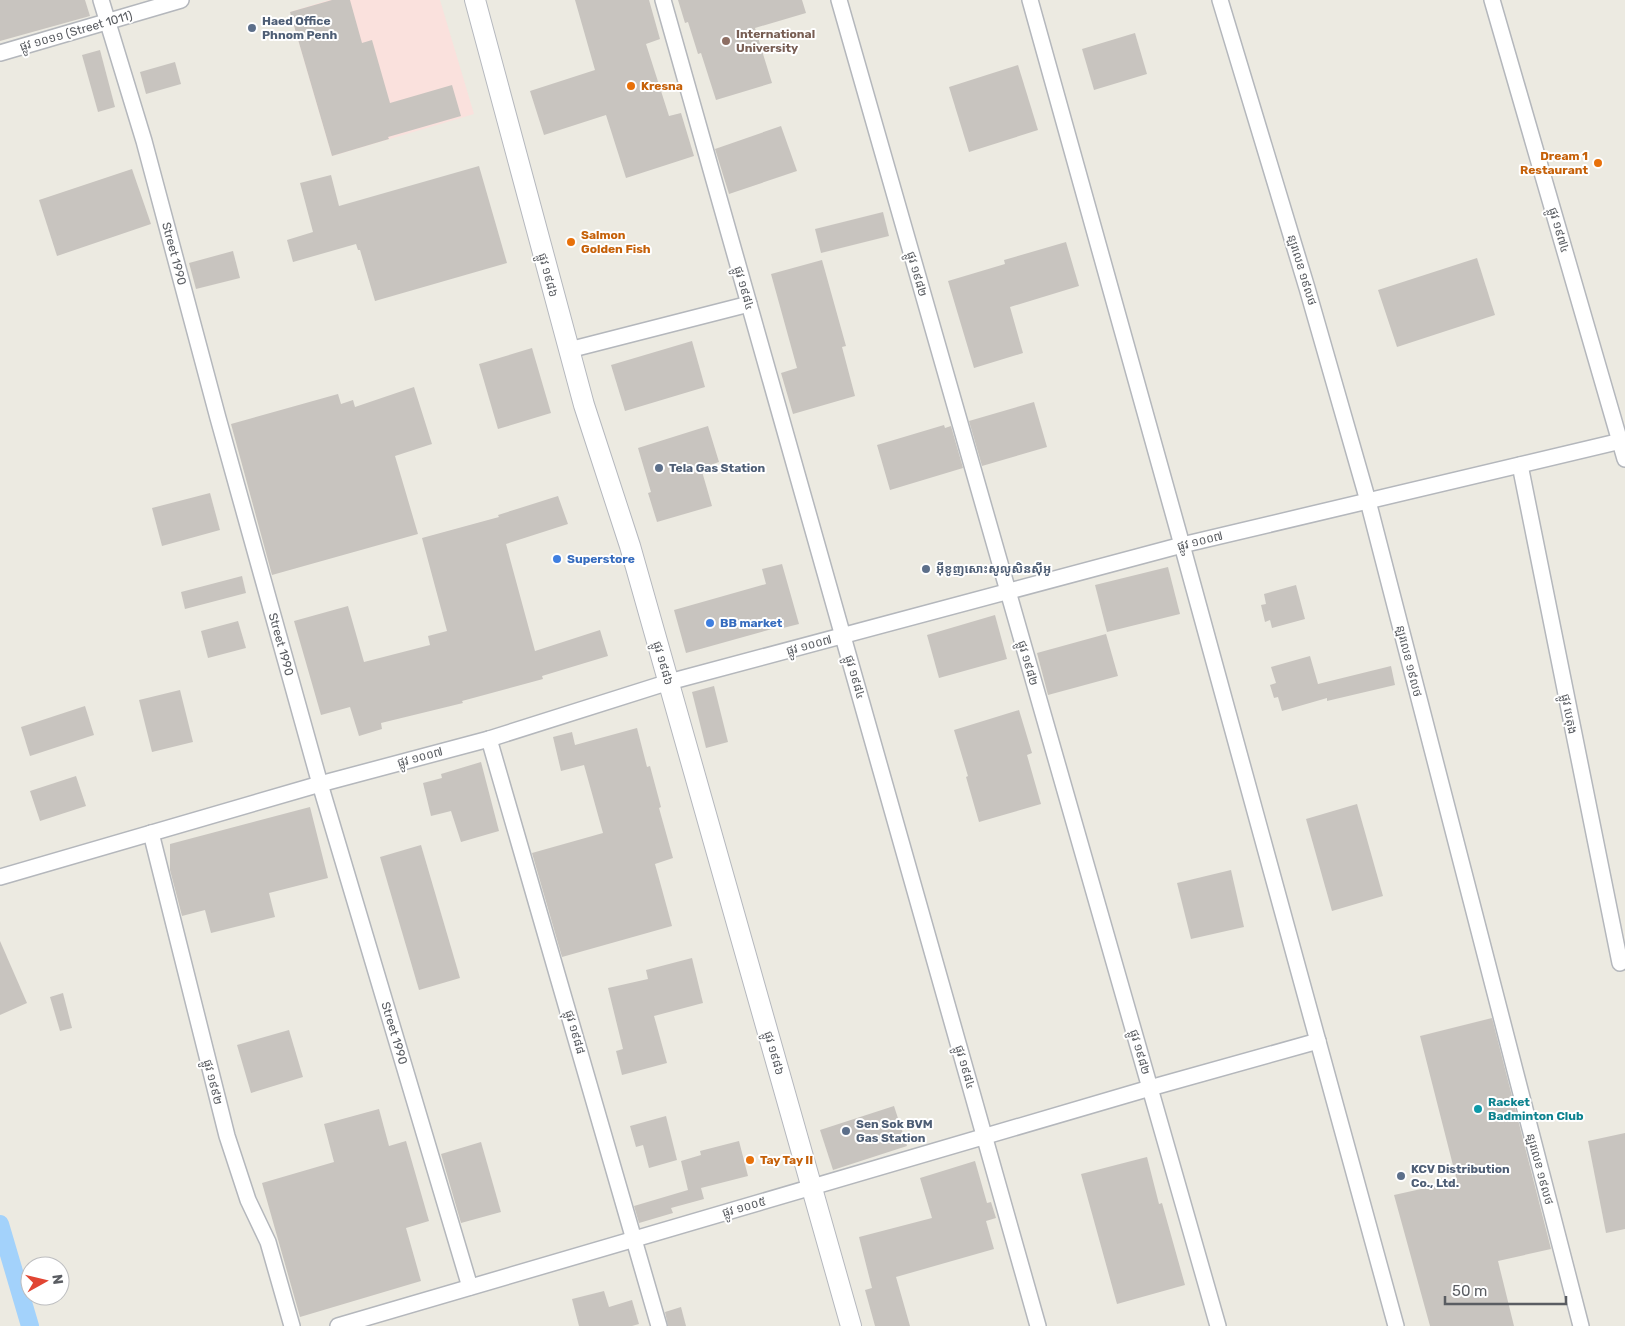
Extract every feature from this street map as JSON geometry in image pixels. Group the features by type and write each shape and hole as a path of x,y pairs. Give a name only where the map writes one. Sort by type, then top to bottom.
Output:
{"main road":[{"name":"ផ្លូវ ១៩៨៦","path":"475,0 584,405 630,546 852,1326"}],"street":[{"name":"Street 1990","path":"101,0 144,141 218,418 320,784 470,1287"},
{"name":"ផ្លូវ ១០១១ (Street 1011)","path":"0,54 181,0"},
{"name":"ផ្លូវ ១៩៨៤","path":"663,0 1038,1326"},
{"name":"ផ្លូវ ១៩៨២","path":"839,0 1218,1326"},
{"path":"1030,0 1182,545 1396,1326"},
{"name":"ន្ឡរលេខ ១៩លថ","path":"1220,0 1307,288 1368,501 1581,1326"},
{"name":"ផ្លូវ ១៩៧៤","path":"1492,0 1622,440 1625,459"},
{"path":"569,350 749,304"},
{"name":"ផ្លូវ ១០០៧","path":"0,877 320,784 489,739 669,682 1182,545 1622,440"},
{"name":"ផ្លូវ បេតុង","path":"1520,465 1620,963"},
{"name":"ផ្លុវ ១៩៨៨","path":"489,739 659,1326"},
{"name":"ផ្លូវ ១៩៩២","path":"151,833 227,1136 248,1200 268,1242 292,1326"},
{"name":"ផ្លូវ ១០០៥","path":"338,1326 1150,1088 1318,1041"}],"shaded area":[{"path":"329,0 440,0 474,114 332,156 290,12"}],"building":[{"path":"0,0 85,0 90,16 0,41"},
{"path":"332,0 350,0 362,43 372,40 390,103 452,85 461,116 388,137 389,139 332,156 290,12"},
{"path":"575,0 649,0 660,39 646,44 669,116 681,113 694,156 626,178 606,115 544,135 530,91 595,70"},
{"name":"International University","path":"678,0 802,0 806,13 755,28 772,83 716,100 701,53 698,54 688,22 685,23"},
{"path":"1135,33 1147,74 1094,90 1082,49"},
{"path":"100,50 115,107 98,112 82,55"},
{"path":"175,62 181,84 146,94 140,72"},
{"path":"1018,65 1038,130 969,152 949,87"},
{"path":"781,126 797,171 729,194 715,149"},
{"path":"479,166 507,263 375,301 360,250 358,250 356,244 293,262 287,240 313,232 300,183 331,175 339,206"},
{"path":"132,169 151,224 57,256 39,200"},
{"path":"883,212 889,236 821,253 815,229"},
{"path":"1066,242 1079,286 1010,307 1023,353 974,368 948,281 1005,264 1004,260"},
{"path":"233,251 240,278 196,289 189,263"},
{"path":"1477,258 1495,315 1397,347 1378,290"},
{"path":"822,260 846,346 842,347 855,396 793,414 781,373 797,368 771,274"},
{"path":"692,341 705,387 625,411 611,365"},
{"path":"532,348 551,413 498,429 479,364"},
{"path":"414,387 432,444 395,456 418,534 272,575 231,424 338,394 341,404 353,400 355,407"},
{"path":"1034,402 1047,447 982,466 969,421"},
{"path":"944,425 945,428 951,426 963,468 890,490 877,445"},
{"path":"708,426 719,462 701,468 712,506 657,522 648,493 651,492 638,448"},
{"path":"210,493 220,530 162,546 152,508"},
{"path":"558,496 568,524 506,544 535,651 600,630 608,656 542,676 543,679 462,701 463,703 381,723 382,729 359,736 350,707 321,715 294,621 348,606 364,662 430,645 428,636 447,631 422,538 499,517 498,515"},
{"path":"782,564 799,624 779,629 779,627 686,653 674,610 766,584 762,569"},
{"path":"1168,567 1180,614 1107,632 1095,585"},
{"path":"242,576 246,593 185,609 181,592"},
{"path":"1296,585 1305,619 1272,628 1270,620 1265,622 1261,605 1266,604 1264,594"},
{"path":"995,615 1007,659 939,678 927,635"},
{"path":"238,621 246,648 208,658 201,631"},
{"path":"1106,634 1118,676 1048,695 1037,653"},
{"path":"1310,656 1318,684 1391,666 1395,685 1327,701 1327,698 1282,711 1278,697 1274,698 1270,685 1276,683 1271,667"},
{"path":"714,686 728,742 706,748 692,692"},
{"path":"180,690 193,742 152,752 139,700"},
{"path":"85,706 94,735 30,756 21,727"},
{"path":"1019,710 1032,753 1027,755 1041,804 979,822 954,730"},
{"path":"637,728 647,767 650,766 673,858 655,864 672,926 562,957 532,853 603,833 584,765 561,771 553,737 572,732 575,745"},
{"path":"481,762 499,831 461,842 451,811 431,816 423,783 442,778 441,774"},
{"path":"76,776 86,806 40,821 30,791"},
{"path":"1357,804 1383,896 1332,911 1306,819"},
{"path":"310,807 328,878 269,893 275,917 211,933 205,910 182,916 170,870 170,844"},
{"path":"421,845 460,978 419,990 380,857"},
{"path":"1231,870 1244,927 1191,939 1177,883"},
{"path":"0,941 27,1003 0,1015"},
{"path":"692,958 703,1003 654,1016 667,1063 622,1075 616,1051 623,1049 608,988 648,979 646,970"},
{"path":"63,993 72,1028 60,1031 50,997"},
{"name":"Racket Badminton Club","path":"1492,1018 1551,1249 1498,1261 1514,1326 1430,1326 1394,1195 1457,1181 1420,1036"},
{"path":"289,1030 303,1077 251,1093 237,1045"},
{"path":"894,1106 907,1146 833,1170 820,1130"},
{"path":"379,1109 389,1146 406,1141 429,1221 406,1228 421,1281 300,1317 262,1183 334,1162 324,1124"},
{"path":"666,1116 677,1160 649,1168 643,1145 636,1147 630,1126"},
{"path":"1625,1133 1625,1229 1606,1233 1588,1141"},
{"path":"739,1141 748,1176 701,1188 704,1199 671,1208 673,1213 639,1223 634,1206 688,1190 681,1161 701,1155 700,1151"},
{"path":"481,1142 501,1212 461,1223 441,1154"},
{"path":"1147,1157 1159,1204 1162,1203 1185,1285 1117,1304 1081,1174"},
{"path":"975,1161 987,1203 991,1202 996,1218 986,1221 994,1249 896,1277 910,1326 875,1326 865,1290 872,1288 859,1237 932,1218 920,1178"},
{"path":"604,1291 609,1307 632,1300 639,1324 632,1326 579,1326 572,1299"},
{"path":"681,1307 686,1326 668,1326 665,1312"}],"waterway":[{"path":"0,1224 30,1326"}],"place":[{"name":"Haed Office Phnom Penh","path":"252,28"},
{"name":"International University","path":"726,41"},
{"name":"Kresna","path":"631,86"},
{"name":"Dream 1 Restaurant","path":"1598,163"},
{"name":"Salmon Golden Fish","path":"571,242"},
{"name":"Tela Gas Station","path":"659,468"},
{"name":"Superstore","path":"557,559"},
{"name":"អ៊ីខូញសោះសូលូសិនស៊ីអូ","path":"926,569"},
{"name":"BB market","path":"710,623"},
{"name":"Racket Badminton Club","path":"1478,1109"},
{"name":"Sen Sok BVM Gas Station","path":"846,1131"},
{"name":"Tay Tay II","path":"750,1160"},
{"name":"KCV Distribution Co., Ltd.","path":"1401,1176"}]}
